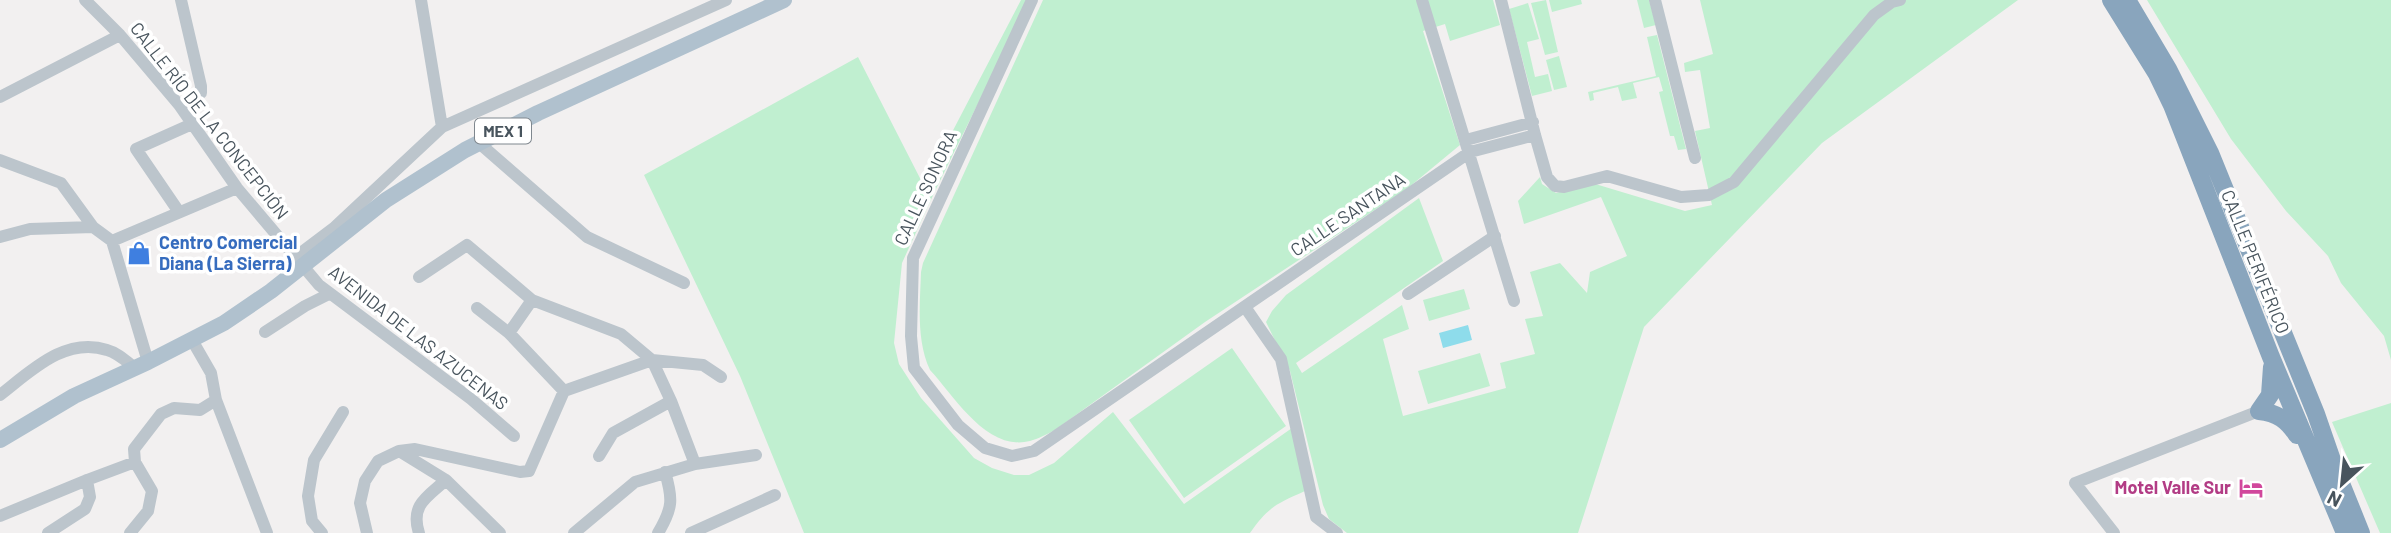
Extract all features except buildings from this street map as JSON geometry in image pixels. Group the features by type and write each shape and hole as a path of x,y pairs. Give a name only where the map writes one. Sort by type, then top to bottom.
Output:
{"highway":[{"name":"CALLE PERIFÉRICO","path":"2111,0 2157,74 2172,105 2345,533"},
{"name":"CALLE PERIFÉRICO","path":"2127,0 2185,99 2210,153 2316,414 2361,533"},
{"path":"2272,357 2272,387 2259,411 2271,412 2284,419 2312,454"}],"main road":[{"name":"MEX 1","path":"0,440 74,396 142,365 232,318 298,262 392,196 479,143 784,0"}],"street":[{"name":"CALLE RÍO DE LA CONCEPCIÓN","path":"85,0 120,35 180,106 237,188 298,262"},
{"path":"180,106 201,93 181,0"},
{"path":"421,0 442,127"},
{"path":"298,262 442,127 726,0"},
{"name":"CALLE SONORA","path":"1032,0 913,258 911,336 914,368 958,425 985,448 1012,456 1034,451 1245,307"},
{"path":"1422,0 1514,302"},
{"path":"1501,0 1547,177 1555,186 1564,187 1607,176 1681,197 1709,195 1734,182 1874,15 1892,2 1900,0"},
{"path":"1656,0 1695,158"},
{"path":"0,97 120,35"},
{"path":"179,212 136,149 192,124"},
{"name":"CALLE SANTANA","path":"1245,307 1468,146 1534,129"},
{"path":"479,143 587,237 684,283"},
{"path":"0,160 61,183 93,227 112,241 142,365"},
{"path":"112,241 237,188"},
{"path":"0,237 30,229 93,227"},
{"path":"1408,294 1495,236"},
{"path":"419,277 467,245 532,300 621,334 652,360 695,464"},
{"name":"AVENIDA DE LAS AZUCENAS","path":"298,262 329,294 471,399 514,436"},
{"path":"265,332 329,294"},
{"path":"509,334 532,300"},
{"path":"1245,307 1281,359 1317,517 1336,533"},
{"path":"477,308 509,334 564,391"},
{"path":"192,340 211,373 216,400 267,533"},
{"path":"0,395 49,358 74,348 108,350 142,365"},
{"path":"367,533 360,503 365,481 378,461 399,451 415,449 520,472 529,471 564,391 652,360 703,365 721,377"},
{"path":"130,533 148,511 152,491 135,462 134,449 162,414 174,408 200,410 216,400"},
{"path":"599,456 613,433 671,401"},
{"path":"2113,533 2076,483 2259,411"},
{"path":"322,533 312,521 308,496 314,460 343,412"},
{"path":"399,451 446,480 500,533"},
{"path":"574,533 635,482 695,464 756,455"},
{"path":"0,516 135,462"},
{"path":"658,533 671,507 672,495 665,472"},
{"path":"48,533 85,509 90,497 87,480"},
{"path":"428,533 418,528 418,506 446,480"},
{"path":"691,533 775,495"}],"green space":[{"path":"1021,0 1029,0 902,263 894,343 899,364 921,398 974,458 992,468 1014,475 1029,475 1054,463 1113,412 1184,504 1292,428 1305,491 1273,507 1250,533 804,533 740,376 644,175 858,57 924,186"},
{"path":"1043,0 1493,0 1500,25 1450,41 1445,24 1423,31 1460,145 1408,188 1205,322 1055,430 1030,441 1014,442 1000,438 973,420 930,370 921,334 921,272"},
{"path":"1546,0 1558,52 1545,55 1531,3"},
{"path":"1549,0 1581,0 1582,4 1552,12"},
{"path":"1637,0 1649,0 1656,25 1644,28"},
{"path":"1700,0 2018,0 1822,143 1644,327 1578,533 1347,533 1329,519 1323,505 1290,371 1266,322 1272,311 1286,295 1419,198 1443,261 1296,363 1302,373 1402,305 1409,329 1383,339 1403,416 1506,388 1500,363 1535,354 1525,319 1543,316 1530,272 1560,263 1587,293 1590,272 1627,256 1601,197 1524,224 1518,201 1540,177 1542,184 1556,193 1592,183 1685,211 1712,205 1695,131 1710,128 1700,70 1685,72 1684,63 1713,54"},
{"path":"2147,0 2391,0 2391,360 2384,336 2341,283 2328,256 2286,211 2231,139"},
{"path":"1528,3 1539,39 1527,42 1535,77 1548,74 1552,91 1532,96 1509,9"},
{"path":"1657,35 1686,149 1678,150 1674,136 1670,136 1659,92 1663,91 1659,77 1633,83 1637,98 1622,101 1618,87 1593,93 1594,100 1590,101 1588,92 1656,76 1647,37"},
{"path":"1559,56 1567,87 1554,90 1546,60"},
{"path":"1464,289 1470,309 1429,321 1423,300"},
{"path":"1232,348 1286,426 1184,498 1129,420"},
{"path":"1480,353 1490,386 1428,404 1418,371"},
{"path":"2391,403 2391,533 2380,533 2332,422"}],"water":[{"path":"1468,325 1472,340 1443,348 1439,333"}],"place":[{"name":"Centro Comercial Diana (La Sierra)","path":"139,253"},
{"name":"Motel Valle Sur","path":"2251,488"}]}
